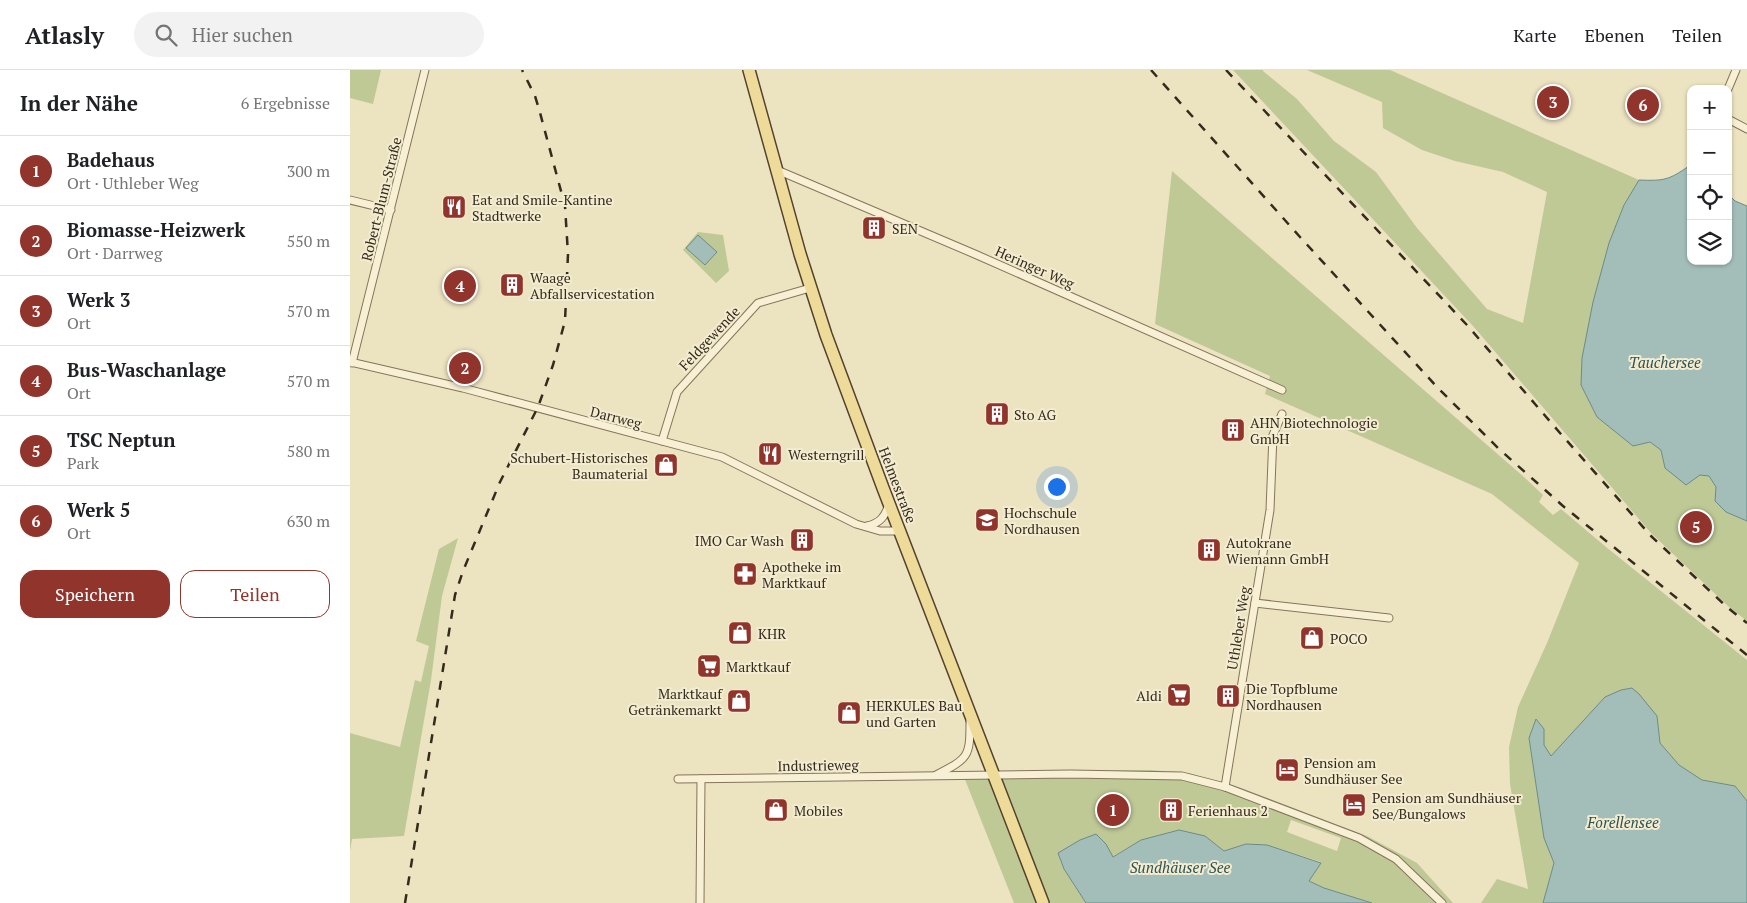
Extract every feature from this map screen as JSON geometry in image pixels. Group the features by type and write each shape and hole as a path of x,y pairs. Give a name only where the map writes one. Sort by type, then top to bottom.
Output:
{"main road":[{"name":"Helmestraße","path":"749,70 810,288 889,504 1043,903"}],"street":[{"name":"Robert-Blum-Straße","path":"351,362 425,70"},
{"path":"1730,85 1736,70"},
{"path":"1732,121 1747,129"},
{"name":"Heringer Weg","path":"777,170 977,255 1282,390"},
{"path":"350,200 391,210"},
{"name":"Feldgewende","path":"662,441 677,392 758,303 810,288"},
{"name":"Darrweg","path":"351,362 464,388 722,457 848,520 880,531 900,531"},
{"name":"Uthleber Weg","path":"1225,787 1270,510 1273,435 1282,414"},
{"path":"865,527 874,525 881,520 887,512 889,504"},
{"path":"1255,603 1388,618"},
{"name":"Industrieweg","path":"935,776 957,764 969,752 970,715"},
{"path":"994,775 1182,776 1225,787 1359,838 1396,859 1442,903"},
{"name":"Industrieweg","path":"678,779 994,775"},
{"path":"700,903 701,779"}],"green space":[{"path":"350,70 381,70 373,104 350,98"},
{"path":"1233,70 1263,70 1297,99 1334,141 1376,172 1417,228 1487,309 1523,323 1547,192 1503,172 1455,161 1422,150 1383,128 1382,102 1307,70 1390,70 1639,180 1624,205 1598,417 1633,446 1650,442 1661,450 1665,468 1709,476 1716,487 1726,512 1747,521 1747,621 1729,607 1651,533 1473,326"},
{"path":"1172,171 1524,477 1543,495 1539,502 1553,515 1561,509 1747,660 1747,801 1735,786 1702,780 1679,765 1660,743 1657,716 1605,697 1551,757 1544,745 1544,729 1536,719 1529,739 1544,838 1554,863 1543,903 1481,903 1497,879 1528,889 1510,784 1509,747 1518,707 1547,643 1579,563 1492,494 1265,394 1270,376 1155,324"},
{"path":"698,232 723,235 729,271 716,283 683,250"},
{"path":"458,538 442,596 431,680 404,836 352,839 350,851 350,733 400,747 415,680 421,682 429,646 416,641 439,549"},
{"path":"1150,770 1189,773 1241,788 1367,836 1417,863 1453,903 1372,903 1324,888 1309,881 1321,862 1267,845 1246,844 1224,851 1205,836 1141,840 1112,857 1106,844 1058,853 1064,869 1086,903 1014,903 962,772","holes":["1291,820 1341,838 1337,851 1287,832"]}],"water":[{"name":"Tauchersee","path":"1687,167 1687,265 1732,265 1732,198 1747,206 1747,521 1726,512 1715,501 1716,487 1709,476 1700,475 1686,485 1665,468 1661,450 1650,442 1633,446 1597,417 1581,385 1582,358 1593,302 1609,243 1624,205 1639,180 1666,179"},
{"path":"698,235 717,252 705,265 686,248"},
{"name":"Forellensee","path":"1632,688 1657,716 1660,743 1679,765 1702,780 1735,786 1747,801 1747,903 1543,903 1554,863 1544,838 1529,738 1536,719 1544,729 1544,745 1551,756 1605,697 1621,690"},
{"name":"Sundhäuser See","path":"1179,830 1205,836 1224,851 1246,844 1267,845 1321,863 1309,881 1324,888 1372,903 1086,903 1064,869 1058,853 1080,840 1096,834 1106,844 1113,857 1141,840"}],"railway":[{"path":"405,903 455,595 500,482 538,407 553,365 565,321 568,254 565,206 535,96 522,70"},
{"path":"1151,70 1437,387 1498,448 1563,506 1747,655"},
{"path":"1226,70 1467,325 1651,536 1728,608 1747,623"}],"place":[{"name":"Werk 3","path":"1553,102"},
{"name":"Werk 5","path":"1643,105"},
{"name":"Eat and Smile-Kantine Stadtwerke","path":"454,207"},
{"name":"SEN","path":"874,228"},
{"name":"Waage Abfallservicestation","path":"512,285"},
{"name":"Bus-Waschanlage","path":"460,286"},
{"name":"Biomasse-Heizwerk","path":"465,368"},
{"name":"Sto AG","path":"997,414"},
{"name":"AHN Biotechnologie GmbH","path":"1233,430"},
{"name":"Westerngrill","path":"770,454"},
{"name":"Schubert-Historisches Baumaterial","path":"666,465"},
{"name":"Hochschule Nordhausen","path":"987,520"},
{"name":"TSC Neptun","path":"1696,527"},
{"name":"IMO Car Wash","path":"802,540"},
{"name":"Autokrane Wiemann GmbH","path":"1209,550"},
{"name":"Apotheke im Marktkauf","path":"745,574"},
{"name":"KHR","path":"740,633"},
{"name":"POCO","path":"1312,638"},
{"name":"Marktkauf","path":"709,666"},
{"name":"Aldi","path":"1179,695"},
{"name":"Die Topfblume Nordhausen","path":"1228,696"},
{"name":"Marktkauf Getränkemarkt","path":"739,701"},
{"name":"HERKULES Bau und Garten","path":"849,713"},
{"name":"Pension am Sundhäuser See","path":"1287,770"},
{"name":"Pension am Sundhäuser See/Bungalows","path":"1354,805"},
{"name":"Mobiles","path":"776,810"},
{"name":"Badehaus","path":"1113,810"},
{"name":"Ferienhaus 2","path":"1171,810"}]}
